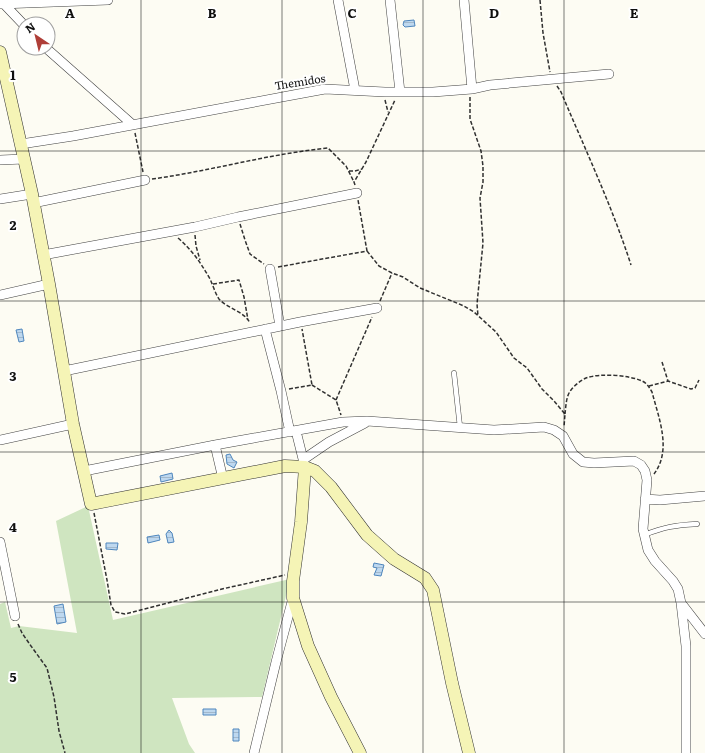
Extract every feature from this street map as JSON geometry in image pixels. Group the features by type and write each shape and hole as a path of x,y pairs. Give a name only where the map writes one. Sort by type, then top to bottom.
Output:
{"street":[{"path":"2,4 108,0"},
{"path":"338,0 355,90"},
{"path":"390,0 400,92"},
{"path":"464,0 472,89"},
{"path":"2,4 16,17"},
{"path":"0,52 21,144 49,284 74,424 92,504 304,463 329,442 367,422"},
{"path":"55,56 133,125"},
{"name":"Themidos","path":"21,144 133,125 325,89 433,92 609,74"},
{"path":"0,160 24,159"},
{"path":"0,199 32,199 145,180"},
{"path":"43,255 170,232 357,193"},
{"path":"270,269 280,326"},
{"path":"0,295 49,284"},
{"path":"64,371 265,329 377,308"},
{"path":"254,753 293,598 294,573 301,522 304,463 281,391 265,329"},
{"path":"84,471 214,445 343,422 367,422 494,430 544,427 554,430 563,436 573,454 584,462 634,461 641,465 645,471 647,480 643,521 644,535 648,550 678,589 681,603 686,646 686,753"},
{"path":"0,440 74,424"},
{"path":"214,445 223,479"},
{"path":"304,463 315,471 331,487 367,535 394,559 425,578 433,590 452,683 469,753"},
{"path":"645,498 660,500 705,496"},
{"path":"0,542 15,616"},
{"path":"293,598 308,646 331,697 360,753"},
{"path":"681,603 705,634"}],"lane":[{"path":"454,373 460,427"},
{"path":"644,535 662,528 677,525 697,524"}],"path":[{"path":"540,0 543,33 552,80 561,92 605,195 631,265"},
{"path":"472,89 470,119 481,151 483,166 483,182 480,198 483,243 477,304 478,316"},
{"path":"354,182 362,169 388,112 400,92"},
{"path":"133,125 145,180 184,175 254,160 328,148 346,166 354,182 367,251 379,266 403,277 420,288 464,306 478,316 496,332 514,358 527,368 542,389 565,414"},
{"path":"348,171 362,169"},
{"path":"238,217 244,240 250,254 270,269 367,251"},
{"path":"195,227 194,234 196,246 201,262 219,298 226,305 240,313 248,320"},
{"path":"170,232 186,245 201,262"},
{"path":"336,400 392,273"},
{"path":"212,284 239,280 248,320 254,332"},
{"path":"300,322 312,384 336,400 343,422"},
{"path":"662,362 668,381"},
{"path":"563,436 566,402 570,391 577,384 586,378 598,376 621,376 642,381 649,386 663,443 663,456 660,467 646,485"},
{"path":"649,386 668,381 691,389 695,388 699,380"},
{"path":"281,391 312,384"},
{"path":"92,504 111,605 115,612 125,614 222,589 294,573"},
{"path":"15,616 22,633 47,668 54,697 59,731 65,753"}],"green space":[{"path":"88,506 113,620 290,579 262,697 172,698 189,744 195,753 0,753 0,604 5,602 11,628 19,626 77,633 56,521"}],"water":[{"path":"414,20 415,26 405,27 403,25 404,21"},
{"path":"22,329 24,341 19,342 16,330"},
{"path":"230,454 233,460 237,462 234,468 227,464 226,455"},
{"path":"172,473 173,479 161,482 160,476"},
{"path":"169,530 172,533 174,542 168,543 166,534"},
{"path":"159,535 160,540 148,543 147,537"},
{"path":"106,543 118,543 117,550 106,549"},
{"path":"374,563 384,565 381,576 374,575 377,568 373,567"},
{"path":"63,604 66,622 57,624 54,606"},
{"path":"203,709 216,709 216,715 203,715"},
{"path":"233,729 239,729 239,741 233,741"}]}
